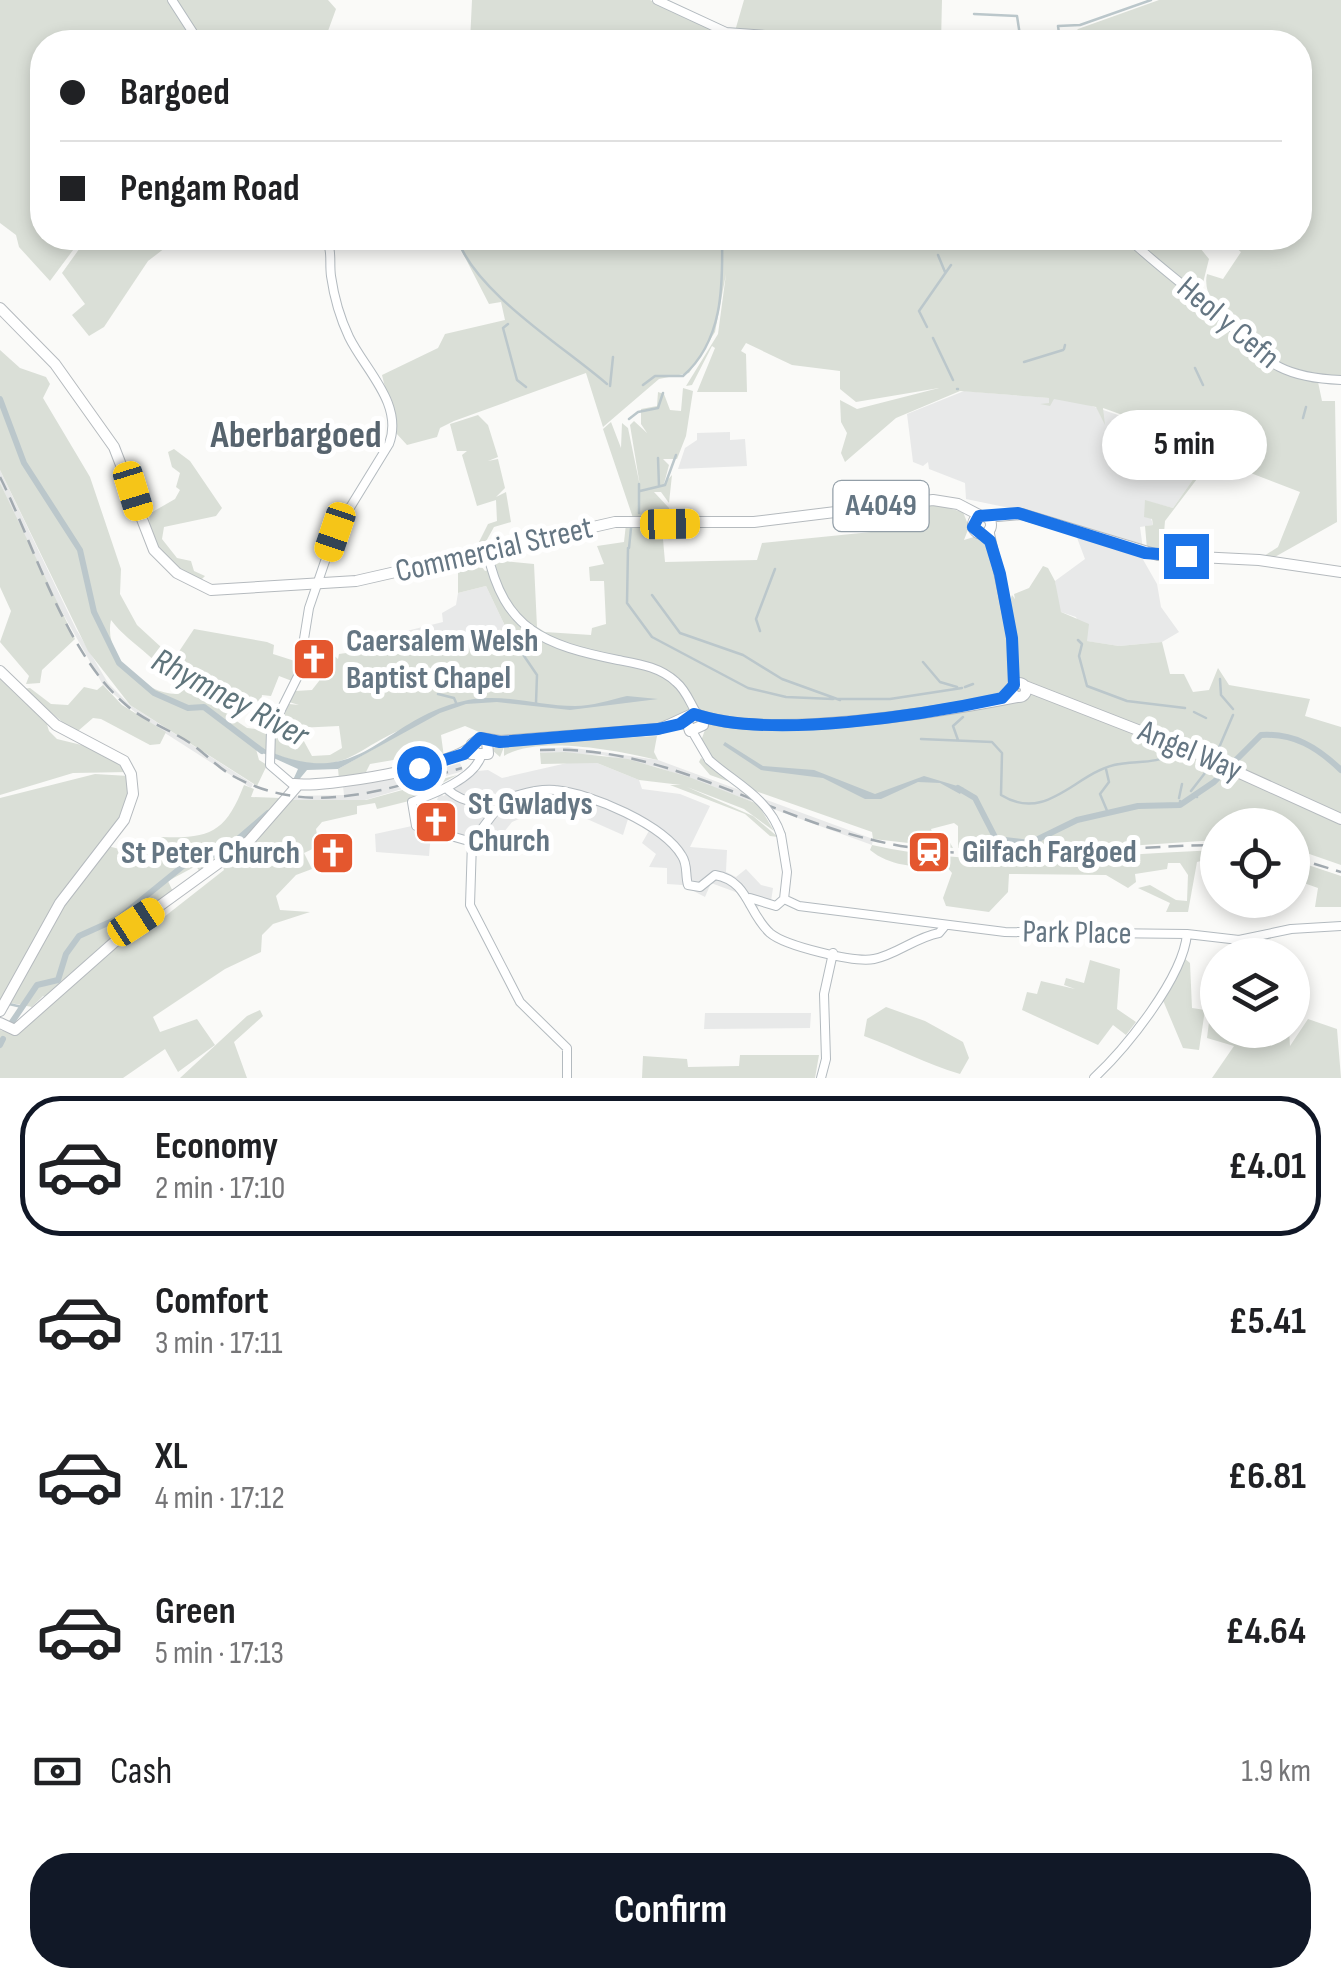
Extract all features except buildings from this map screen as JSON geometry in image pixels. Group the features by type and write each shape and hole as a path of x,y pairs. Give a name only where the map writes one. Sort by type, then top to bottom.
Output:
{"main road":[{"name":"A4049","path":"0,308 54,364 114,446 149,540 167,566 211,590 233,592 318,580"},
{"name":"Commercial Street","path":"318,580 356,581 483,558 615,522 710,524 933,500 952,502 984,524"},
{"name":"A4049","path":"984,524 1022,514 1158,555 1243,559 1341,572"},
{"path":"0,672 56,724 124,760 131,774 133,794 121,826 60,904 0,1011"},
{"name":"Angel Way","path":"294,784 432,766 473,753 478,739 492,743 696,723 868,718 1002,698 1021,688 1190,750 1341,820"},
{"path":"0,1023 15,1030 136,922 249,841 284,803 294,784"}],"street":[{"path":"172,0 191,30"},
{"path":"657,0 722,30"},
{"path":"294,784 270,765 273,725 298,676 318,580 336,530 390,444 394,429 386,398 342,320 329,250"},
{"name":"Heol y Cefn","path":"1142,250 1222,317 1260,358 1295,374 1341,380"},
{"path":"984,524 1006,601 1021,688"},
{"path":"483,558 508,606 537,636 562,648 654,668 676,682 709,760 765,805 781,834 787,872 784,900 776,906 750,902"},
{"path":"472,842 416,826 412,802 446,788 476,768 473,753"},
{"path":"446,788 468,800 510,801 556,790 637,818 666,836 686,864 691,887 700,887 710,876 730,878 773,935 802,947 864,959 879,958 932,930"},
{"path":"510,801 496,810 472,842 470,904 520,1002 568,1055 567,1078"},
{"path":"784,900 932,930"},
{"name":"Park Place","path":"932,930 944,927 1187,934 1244,940 1291,929 1341,926"},
{"path":"1098,1074 1179,964 1187,934"},
{"path":"821,1078 826,1060 824,994 833,953"}],"shaded area":[{"path":"0,0 168,0 188,30 30,30 30,250 73,250 50,281 19,247 16,235 0,223"},
{"path":"176,0 328,0 336,9 328,30 195,30"},
{"path":"472,0 650,0 714,30 471,30"},
{"path":"744,0 942,0 941,30 735,30"},
{"path":"1159,0 1341,0 1341,377 1293,370 1267,357 1230,326 1211,300 1207,287 1207,274 1223,279 1241,252 1239,250 1312,250 1312,30 1078,29"},
{"path":"78,250 162,250 148,261 104,327 89,336 72,315 85,304 62,273"},
{"path":"461,250 1139,250 1255,352 1281,369 1318,382 1322,401 1335,401 1337,522 1273,558 1264,556 1278,547 1300,492 1248,472 1252,462 1219,450 1165,521 1164,533 1176,531 1179,551 1153,552 1147,549 1145,526 1153,525 1152,519 1144,517 1145,500 1173,508 1215,448 1103,408 1105,425 1096,407 1054,399 1050,406 1040,404 1049,403 1049,398 960,391 896,418 845,462 841,453 847,433 841,422 840,400 857,409 939,388 856,402 840,389 840,371 792,365 746,343 741,351 746,354 747,392 697,392 715,348 712,346 692,385 686,386 718,334 726,274 715,332 689,373 659,379 603,427 586,373 454,421 440,428 437,437 407,445 396,433 382,375 438,348 445,334 505,320 501,302 489,304"},
{"path":"1146,250 1202,250 1209,259 1200,295"},
{"path":"0,350 20,368 46,377 50,384 43,398 90,477 121,569 120,594 137,625 174,659 194,629 267,642 274,645 273,654 298,662 292,681 279,676 271,696 262,695 261,702 249,701 249,705 277,712 242,710 232,718 247,728 266,730 266,750 256,749 259,760 267,765 257,786 130,705 88,651 0,470","holes":["111,620 166,673 176,694 150,687 128,670 113,646"]},
{"path":"683,388 693,391 686,436 677,459 663,459 669,465 664,484 672,475 669,503 661,492 654,492 669,508 668,519 633,518 603,429 611,422 621,448 622,423 628,428 640,486 630,425 634,421 647,433 641,424 641,409 657,406 658,392 664,394 670,410 681,411"},
{"path":"964,391 1074,400 1215,448 1173,508 1146,501 1153,525 1140,527 1143,549 1034,513 966,499 965,483 929,469 928,462 923,466 913,462 907,414"},
{"path":"478,415 488,425 498,457 488,461 498,459 505,488 496,497 506,492 511,522 494,527 484,545 479,542 488,524 497,521 496,500 477,506 462,455 467,451 457,451 450,424"},
{"path":"730,432 730,440 745,439 747,466 678,469 685,448 697,440 697,433"},
{"path":"174,449 190,461 222,508 216,516 164,527 162,539 177,558 191,561 194,571 205,576 197,584 164,555 150,527 149,514 175,499 180,490 176,487 180,473 172,467 168,452"},
{"path":"0,470 76,629 108,683 130,705 253,784 251,788 143,719 103,685 43,578 0,483"},
{"path":"0,483 75,639 42,670 40,683 26,684 29,676 0,642 11,611 0,587"},
{"path":"929,503 963,512 969,527 964,540 977,536 986,543 1001,601 1010,601 1012,595 1015,599 1014,594 1029,588 1043,566 1048,568 1055,581 1061,612 1089,624 1087,641 1119,646 1162,642 1170,674 1184,674 1193,692 1209,690 1218,668 1229,685 1310,699 1305,716 1341,727 1341,865 1310,854 1310,808 1200,808 1200,841 1007,854 958,848 958,826 954,823 931,829 933,834 944,832 953,848 873,839 872,832 710,775 699,762 701,758 707,762 701,741 706,727 696,709 685,711 672,724 491,737 465,726 441,735 444,757 407,766 405,758 370,764 366,772 339,779 338,769 418,724 336,762 319,764 272,753 272,738 300,734 312,756 330,755 342,748 339,726 277,729 289,704 299,705 289,702 295,691 312,690 319,681 319,673 301,673 304,651 332,654 338,659 339,654 443,642 506,628 486,586 458,593 458,565 477,561 485,571 492,569 493,554 503,550 504,561 534,564 537,627 545,632 591,635 592,628 606,624 604,581 590,581 589,567 604,564 597,546 624,542 626,524 662,528 665,562 757,560 762,543 871,532 885,516 884,509"},
{"path":"1076,535 1141,556 1157,584 1161,607 1179,632 1162,642 1119,646 1086,641 1076,617 1061,612 1057,603 1055,581 1085,559"},
{"path":"486,586 506,628 436,647 384,649 382,637 443,622 442,613 456,605 458,593"},
{"path":"0,675 45,718 57,739 106,751 129,772 73,773 0,795"},
{"path":"103,685 122,705 166,732 160,744 150,745 101,719 93,718 78,731 72,730 23,689 30,688 51,704 68,705 84,687 97,690"},
{"path":"627,696 658,699 570,710 497,702 466,704 440,713 338,769 307,770 297,782 293,780 298,769 256,750 258,746 293,760 322,763 347,759 437,709 468,700 495,698 575,706"},
{"path":"657,736 654,752 658,760 578,746 536,746 504,756 504,747 500,757 492,750 498,744"},
{"path":"725,742 763,766 814,770 875,794 924,776 964,788 960,794 940,783 918,782 881,799 865,799 823,778 761,770 723,745"},
{"path":"568,747 658,760 873,839 872,845 657,767 602,755 540,753 540,749"},
{"path":"540,753 628,759 758,804 774,831 744,809 687,787 753,816 778,837 770,836 745,814 670,785 681,785 639,780 597,763 541,764"},
{"path":"460,763 463,771 365,800 292,800 293,796 344,795 343,786 399,773 401,780"},
{"path":"567,763 597,763 639,780 642,789 680,794 710,806 690,847 727,850 726,872 736,877 746,869 761,885 773,888 770,908 760,904 757,909 746,908 741,894 711,883 705,897 682,885 667,884 667,868 649,867 656,854 642,843 650,829 628,819 623,835 560,807 543,809 512,822 495,843 453,832 456,811 437,800 439,794 444,796 452,785 478,771 488,770 502,778"},
{"path":"95,774 129,776 131,789 108,846 141,855 162,837 204,834 223,823 244,785 254,789 251,797 281,798 271,822 292,800 366,800 457,775 409,801 377,809 375,803 357,806 357,814 322,822 316,829 319,846 304,853 312,869 296,875 276,896 280,910 310,912 273,924 262,935 261,952 225,969 153,1017 160,1032 197,1019 215,1045 178,1072 165,1049 123,1078 0,1078 0,1030 14,1034 48,999 43,996 32,1007 0,1001 0,798","holes":["221,862 224,870 136,939 130,931 111,941 109,932 124,917 130,925 174,894 168,881 196,866 202,875"]},
{"path":"412,826 431,834 429,856 376,852 375,834"},
{"path":"872,845 914,853 1000,859 1200,851 1200,861 1188,912 1166,912 1170,903 1138,888 1150,885 1176,900 1187,901 1188,875 1180,863 1168,863 1167,869 1135,874 1136,882 1128,888 1106,875 1009,874 1008,892 989,912 946,906 943,898 952,873 947,867 897,863 870,850"},
{"path":"1310,866 1341,876 1341,907 1315,907 1318,888 1310,885"},
{"path":"1184,958 1190,963 1192,1008 1200,1009 1199,1050 1183,1048 1162,998"},
{"path":"1090,960 1120,969 1117,1009 1136,1022 1126,1035 1113,1025 1098,1045 1022,1010 1027,992 1037,994 1041,981 1075,989 1064,985 1066,978 1084,983"},
{"path":"886,1007 925,1021 963,1042 969,1058 960,1074 864,1036 867,1019"},
{"path":"260,1010 263,1016 234,1042 247,1078 180,1078 247,1016"},
{"path":"705,1013 811,1013 810,1028 704,1029"},
{"path":"1310,1020 1337,1029 1341,1078 1212,1078 1233,1048 1310,1048"},
{"path":"740,1055 819,1055 815,1078 642,1078 643,1056 687,1059 688,1067 739,1066"}],"waterway":[{"path":"1059,30 1058,26 1080,25 1151,0"},
{"path":"974,14 1017,16 1019,30"},
{"path":"463,250 501,298 607,384"},
{"path":"643,385 655,376 683,376 706,346 718,312 722,250"},
{"path":"938,255 945,272"},
{"path":"927,327 919,311 951,265"},
{"path":"508,324 503,328 517,380 526,387"},
{"path":"933,338 953,380"},
{"path":"1064,349 1065,345"},
{"path":"1024,362 1063,350"},
{"path":"610,386 613,357"},
{"path":"1195,368 1203,385"},
{"path":"629,419 638,412 658,408 663,393"},
{"name":"Rhymney River","path":"0,399 24,463 80,550 94,612 119,663 154,693 188,708 204,707 262,751"},
{"path":"1303,418 1306,407"},
{"path":"640,491 665,485 676,455"},
{"path":"658,458 659,486"},
{"path":"639,484 639,513"},
{"path":"629,548 631,528"},
{"path":"628,548 627,603 652,637 748,688 786,697 833,699"},
{"path":"760,631 756,619 775,569"},
{"path":"652,595 680,633 743,655 782,679 840,700"},
{"path":"1078,640 1082,644 1079,656 1087,686 1127,701 1185,708"},
{"path":"520,650 537,675 536,703"},
{"path":"923,662 940,682 957,687"},
{"path":"1220,679 1221,695 1233,709"},
{"path":"965,687 973,684"},
{"path":"837,699 890,699 962,688"},
{"path":"438,694 454,698 457,705"},
{"path":"1194,712 1206,718"},
{"path":"1215,757 1233,715"},
{"path":"958,740 953,726 963,717"},
{"name":"Rhymney River","path":"958,788 975,798 996,839 1030,843 1077,820 1138,806 1180,805 1214,782 1261,735 1284,736 1304,743 1341,770"},
{"path":"921,739 992,742 1002,753 1001,795 1032,804 1059,794 1100,770 1174,753"},
{"path":"1191,791 1212,764"},
{"path":"1106,769 1109,782 1100,794 1108,813"},
{"path":"1179,798 1182,784"},
{"name":"Rhymney River","path":"1194,794 1197,797"},
{"path":"10,1025 37,985 58,980 66,954 79,936 119,918 183,866 224,851 268,813"},
{"path":"9,1004 22,1007"},
{"path":"0,1045 3,1039"}],"railway":[{"path":"0,477 68,628 104,682 132,710 190,743 233,776 262,789 318,798 375,791 462,768"},
{"path":"540,750 588,751 633,759 846,833 932,850 1013,854 1200,846"},
{"path":"1310,863 1341,872"}],"place":[{"name":"Caersalem Welsh Baptist Chapel","path":"314,659"},
{"name":"St Gwladys Church","path":"436,822"},
{"name":"Gilfach Fargoed","path":"929,852"},
{"name":"St Peter Church","path":"333,853"}],"district":[{"name":"Aberbargoed","path":"296,435"}],"route":[{"path":"419,768 464,754 480,738 500,742 658,729 680,724 694,714 714,720 772,723 868,718 1002,698 1014,685 1012,638 990,541 973,527 979,516 1018,513 1145,553 1186,556"}]}
